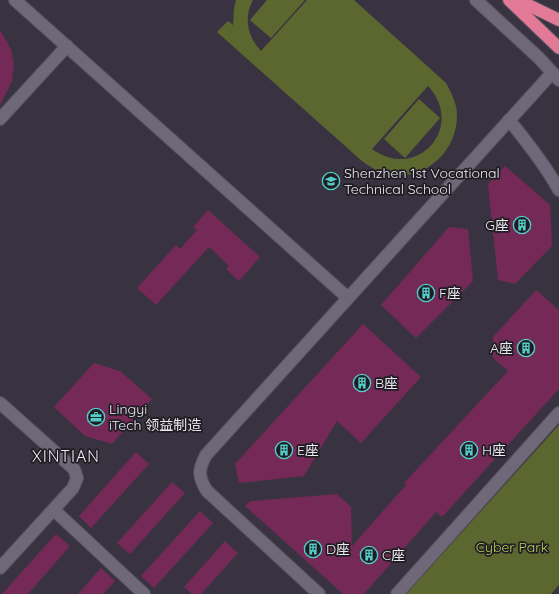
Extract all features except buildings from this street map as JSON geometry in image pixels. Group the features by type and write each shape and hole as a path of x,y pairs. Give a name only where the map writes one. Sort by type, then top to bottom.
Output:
{"highway":[{"path":"509,0 559,48"},
{"path":"518,0 559,20"}],"street":[{"path":"15,0 348,298"},
{"path":"318,594 207,491 200,479 201,464 206,455 509,120 556,76 539,58 476,0"},
{"path":"0,119 67,46"},
{"path":"509,120 532,148 559,190"},
{"path":"0,403 74,469 77,478 73,488 0,568"},
{"path":"397,594 559,413"},
{"path":"54,510 144,594"}],"green space":[{"path":"236,0 253,0 248,14 248,27 253,40 261,51 307,0 354,0 446,83 456,106 457,120 449,145 441,156 420,172 407,175 393,175 380,172 369,166 217,32 228,21 233,25","holes":["428,86 438,102 442,118 439,133 431,145 420,154 405,159 389,157 372,149"]},
{"path":"267,0 305,0 271,38 250,20"},
{"path":"419,99 440,118 405,158 384,139"},
{"name":"Cyber Park","path":"559,425 559,585 551,594 406,594"}],"place":[{"name":"Shenzhen 1st Vocational Technical School","path":"331,181"},
{"name":"G座","path":"522,225"},
{"name":"F座","path":"426,293"},
{"name":"A座","path":"526,348"},
{"name":"B座","path":"362,383"},
{"name":"Lingyi iTech 领益制造","path":"96,417"},
{"name":"E座","path":"284,450"},
{"name":"H座","path":"469,450"},
{"name":"D座","path":"313,549"},
{"name":"C座","path":"369,555"}],"district":[{"name":"XINTIAN","path":"66,456"}]}
